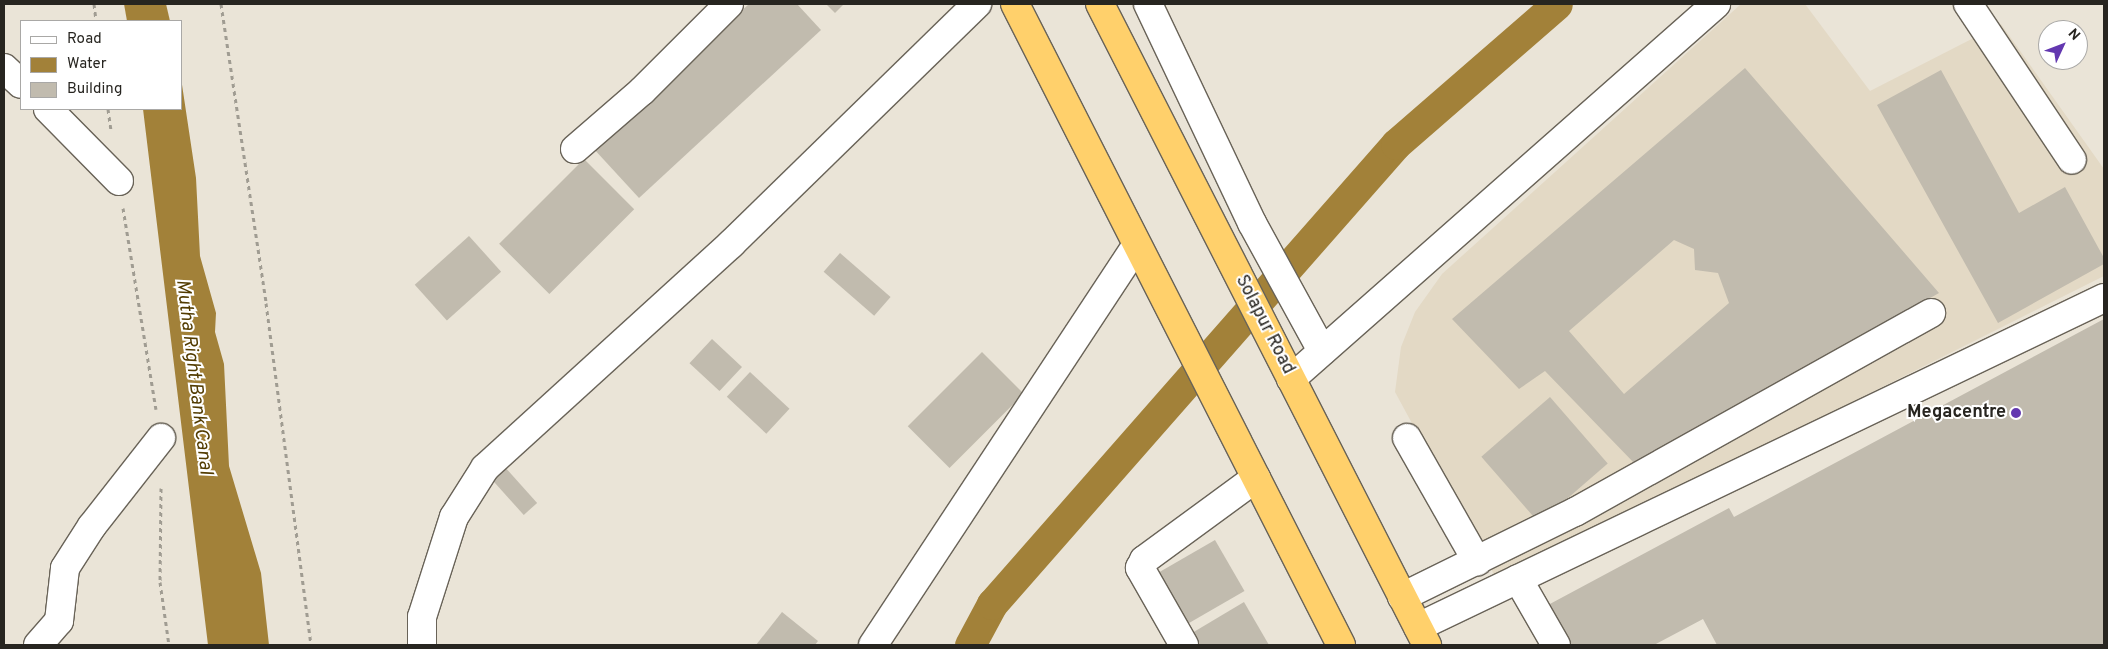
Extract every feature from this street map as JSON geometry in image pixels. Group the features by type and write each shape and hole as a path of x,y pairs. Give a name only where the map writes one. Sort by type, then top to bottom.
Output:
{"highway":[{"path":"1014,4 1341,645"},
{"name":"Solapur Road","path":"1100,4 1422,636"}],"street":[{"path":"575,149 642,91 728,4"},
{"path":"422,645 422,617 454,517 485,468 730,244 977,4"},
{"path":"1148,4 1257,232 1322,351"},
{"path":"1291,379 1716,4"},
{"path":"1968,4 2072,160"},
{"path":"4,68 20,83"},
{"path":"49,110 119,181"},
{"path":"1228,255 1257,232"},
{"path":"873,645 1137,245"},
{"path":"1422,636 1518,579 2104,298"},
{"path":"1402,597 1576,512 1931,313"},
{"path":"38,645 59,621 65,568 92,526 161,438"},
{"path":"1407,438 1477,561"},
{"path":"1184,645 1140,568 1160,548 1256,478"},
{"path":"1518,579 1556,645"}],"path":[{"path":"94,4 96,20"},
{"path":"221,4 268,312 311,645"},
{"path":"108,110 112,136"},
{"path":"119,181 161,438"},
{"path":"161,486 160,582 169,645"}],"shaded area":[{"path":"1741,4 1805,4 1870,91 2001,24 2104,169 2104,276 1497,580 1395,392 1401,347 1415,312 1442,274"}],"water":[{"path":"124,4 166,4 170,20 127,20"},
{"name":"Mutha Right Bank Canal","path":"182,85 196,178 200,256 216,313 215,332 224,364 229,466 261,573 269,645 208,645 143,110 182,110"}],"building":[{"path":"749,4 797,4 821,30 639,198 593,148"},
{"path":"826,4 844,4 835,13"},
{"path":"1745,68 1939,293 1636,465 1545,371 1519,389 1452,319","holes":["1674,240 1694,249 1695,270 1718,273 1729,303 1624,394 1569,331"]},
{"path":"1941,70 2019,213 2065,187 2104,258 2104,264 1998,323 1877,105"},
{"path":"584,159 634,209 549,294 499,244"},
{"path":"469,236 501,272 447,321 415,285"},
{"path":"840,253 891,297 874,316 824,272"},
{"name":"Megacentre","path":"2104,319 2104,645 1717,645 1703,619 1654,645 1570,645 1548,605 1729,508 1734,517"},
{"path":"712,339 742,367 719,391 689,363"},
{"path":"982,352 1024,394 949,468 908,426"},
{"path":"750,372 789,409 766,434 727,397"},
{"path":"1550,397 1608,463 1539,523 1481,457"},
{"path":"503,465 537,503 524,515 490,477"},
{"path":"1215,540 1244,591 1181,628 1152,576"},
{"path":"1244,602 1269,645 1192,645 1187,636"},
{"path":"782,612 818,641 815,645 756,645"}],"waterway":[{"path":"970,645 992,604 1396,144 1557,4"}],"place":[{"name":"Megacentre","path":"2016,413"}]}
